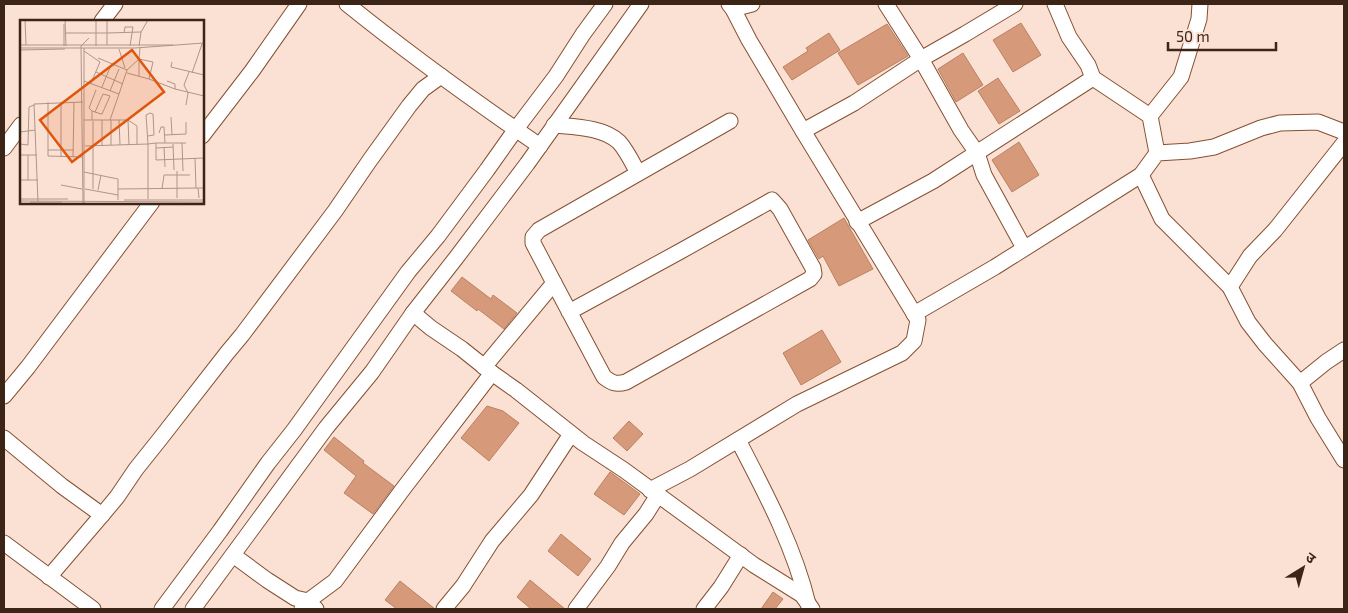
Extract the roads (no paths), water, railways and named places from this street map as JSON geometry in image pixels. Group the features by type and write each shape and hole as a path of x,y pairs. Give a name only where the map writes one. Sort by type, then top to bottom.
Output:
{"street":[{"path":"103,20 115,4"},
{"path":"204,133 252,71 299,4"},
{"path":"347,4 441,76 540,146"},
{"path":"162,609 408,272 438,236 556,76 605,4"},
{"path":"193,609 326,428 372,372 413,313 540,146 641,4"},
{"path":"576,609 608,566 622,543 646,514 654,492 797,404 902,353 914,341 918,320 857,222 749,40 731,6 752,4"},
{"path":"886,4 961,130 977,153 984,175 1024,248"},
{"path":"803,131 854,103 920,59 1015,4"},
{"path":"914,314 995,267 1141,175 1157,153 1150,116 1093,78 1088,66 1069,37 1055,4"},
{"path":"1150,116 1181,77 1199,19 1200,4"},
{"path":"49,577 117,497 136,469 291,271 409,106 423,89 441,76"},
{"path":"857,222 933,181 1093,78"},
{"path":"569,312 772,200 780,210 813,268 814,274 626,382 617,384 610,382 604,377 569,312 533,243 533,237 539,230 730,120"},
{"path":"1157,153 1214,147 1261,128 1280,123 1318,122 1344,132"},
{"path":"554,125 600,131 618,141 626,150 638,173"},
{"path":"4,148 20,126"},
{"path":"1230,287 1250,256 1275,230 1344,143"},
{"path":"1141,175 1162,218 1230,287 1248,322 1300,383 1318,418 1344,460"},
{"path":"4,396 150,204"},
{"path":"233,556 309,606 335,580 554,283"},
{"path":"413,313 571,434 741,555 802,595 810,607"},
{"path":"1300,383 1344,350"},
{"path":"444,609 463,586 492,541 531,495 571,434"},
{"path":"4,438 62,486 102,515"},
{"path":"738,440 780,524 810,607"},
{"path":"4,543 93,609"},
{"path":"704,609 721,587 741,555"}]}
